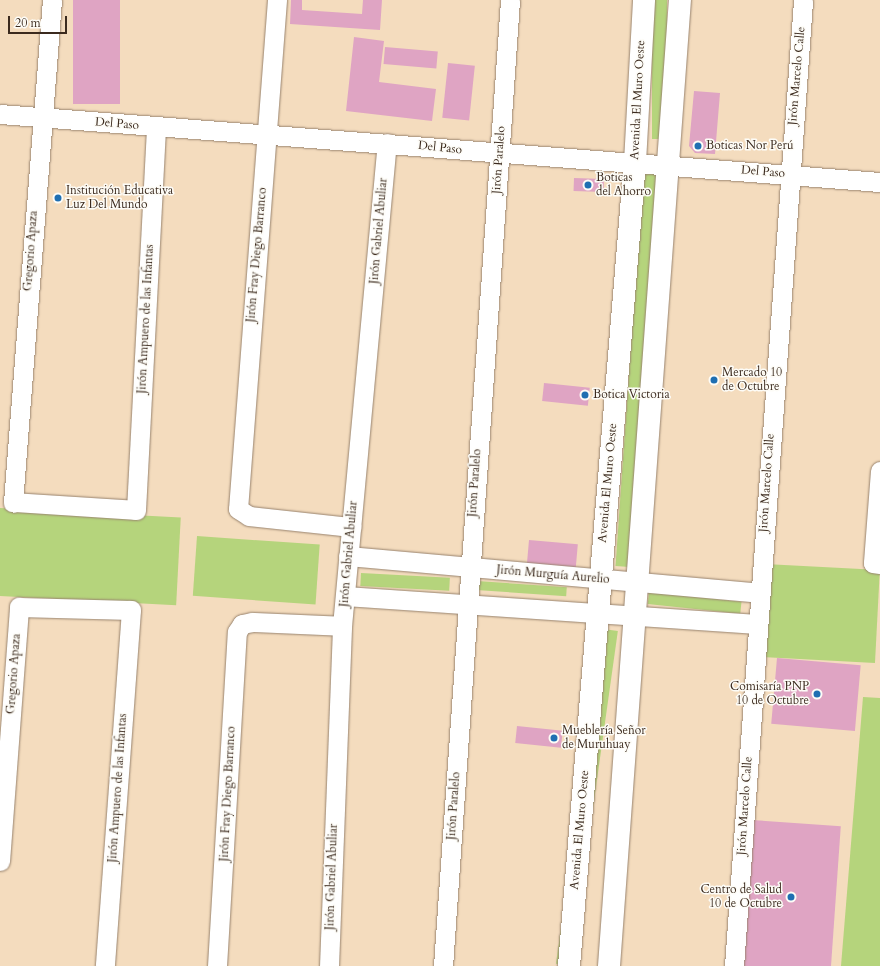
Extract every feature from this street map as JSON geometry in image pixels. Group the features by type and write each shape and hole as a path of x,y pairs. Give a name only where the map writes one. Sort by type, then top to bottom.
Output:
{"main road":[{"name":"Avenida El Muro Oeste","path":"569,966 635,162 644,0"},
{"path":"608,966 635,582 680,0"}],"street":[{"name":"Gregorio Apaza","path":"52,0 41,118 13,502 136,510"},
{"name":"Jirón Fray Diego Barranco","path":"277,0 238,509 249,516 351,527"},
{"name":"Jirón Paralelo","path":"443,966 469,567 510,0"},
{"name":"Jirón Marcelo Calle","path":"734,966 759,593 803,0"},
{"name":"Del Paso","path":"0,114 156,127 268,133 499,154 668,164 880,182"},
{"name":"Jirón Ampuero de las Infantas","path":"136,510 156,127"},
{"name":"Jirón Gabriel Abuliar","path":"329,966 342,626 387,143"},
{"path":"877,564 880,471"},
{"name":"Jirón Murguía Aurelio","path":"348,556 759,593"},
{"path":"345,596 757,624"},
{"name":"Gregorio Apaza","path":"0,861 19,607 130,610"},
{"name":"Jirón Ampuero de las Infantas","path":"105,966 130,610"},
{"name":"Jirón Fray Diego Barranco","path":"217,966 237,632 242,624 342,626"}],"green space":[{"path":"652,0 667,0 667,139 652,139"},
{"path":"643,173 657,174 629,567 616,566"},
{"path":"0,508 181,517 176,605 0,596"},
{"path":"197,536 320,545 316,604 193,596"},
{"path":"765,564 880,570 875,663 760,657"},
{"path":"361,573 450,578 449,591 360,586"},
{"path":"477,581 567,587 566,596 476,590"},
{"path":"649,592 741,602 740,614 648,604"},
{"path":"603,629 618,631 571,966 556,964"},
{"path":"863,697 880,698 880,966 841,966"}],"building":[{"path":"73,0 120,0 120,104 73,104"},
{"path":"291,0 302,0 302,10 362,14 363,0 382,0 380,30 290,24"},
{"path":"354,37 384,41 379,82 436,89 432,121 346,111"},
{"path":"385,47 438,52 436,69 384,64"},
{"path":"448,63 475,66 469,121 442,118"},
{"path":"694,91 720,93 715,154 695,153 689,146"},
{"name":"Boticas del Ahorro","path":"574,178 604,179 604,192 574,191"},
{"path":"544,383 590,388 588,406 542,401"},
{"path":"529,540 578,544 575,574 526,570"},
{"name":"Comisaría PNP 10 de Octubre","path":"777,658 861,665 855,731 771,724"},
{"path":"517,726 563,731 561,748 515,743"},
{"name":"Centro de Salud 10 de Octubre","path":"752,820 841,826 831,966 742,966"}],"place":[{"name":"Boticas Nor Perú","path":"698,146"},
{"name":"Boticas del Ahorro","path":"588,185"},
{"name":"Institución Educativa Luz Del Mundo","path":"58,198"},
{"name":"Mercado 10 de Octubre","path":"714,380"},
{"name":"Botica Victoria","path":"585,395"},
{"name":"Comisaría PNP 10 de Octubre","path":"817,694"},
{"name":"Mueblería Señor de Muruhuay","path":"554,738"},
{"name":"Centro de Salud 10 de Octubre","path":"791,897"}]}
